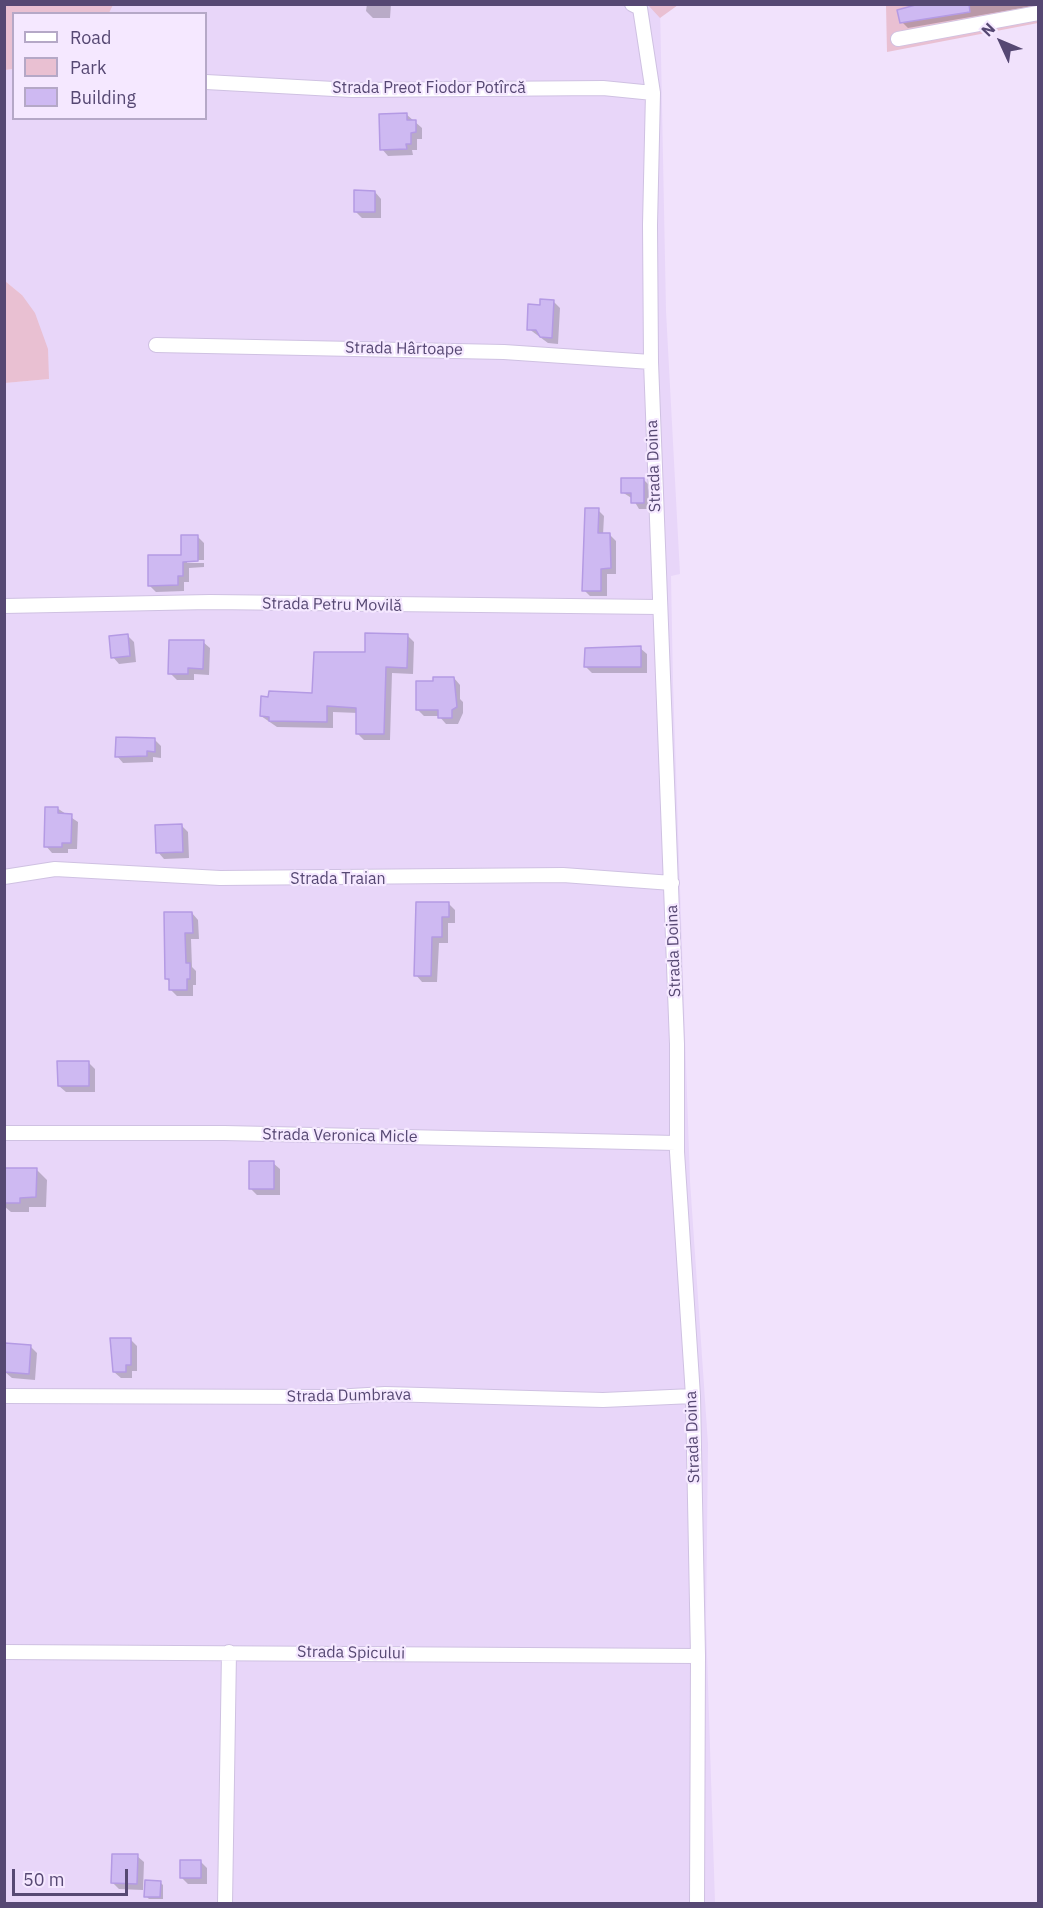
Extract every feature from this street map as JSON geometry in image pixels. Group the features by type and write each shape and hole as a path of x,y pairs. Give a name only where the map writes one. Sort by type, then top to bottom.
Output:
{"street":[{"name":"Strada Doina","path":"632,4 640,8 653,93 650,225 651,362 659,607 672,883 677,1044 676,1143 693,1396 698,1656 697,1904"},
{"path":"898,39 1038,13"},
{"name":"Strada Preot Fiodor Potîrcă","path":"207,82 352,90 603,88 653,93"},
{"name":"Strada Hârtoape","path":"156,345 504,352 651,362"},
{"name":"Strada Petru Movilă","path":"4,606 210,602 659,607"},
{"name":"Strada Traian","path":"4,877 55,869 220,879 563,875 672,883"},
{"name":"Strada Veronica Micle","path":"4,1133 224,1133 676,1143"},
{"name":"Strada Dumbrava","path":"4,1396 334,1397 385,1394 603,1400 693,1396"},
{"name":"Strada Spicului","path":"4,1652 698,1656"},
{"path":"225,1904 229,1652"}],"shaded area":[{"path":"113,5 660,5 666,311 680,574 671,576 673,684 690,1181 708,1444 706,1622 715,1903 5,1904 4,383 49,379 22,295 5,281 5,70 12,69 12,120 207,120 207,12 110,12"}],"green space":[{"path":"5,4 113,4 110,12 12,12 12,69 5,70"},
{"path":"648,5 678,5 660,18"},
{"path":"886,5 1038,5 1038,23 887,52"},
{"path":"5,281 22,295 35,313 48,349 49,379 5,383"}],"building":[{"path":"919,4 969,4 970,12 900,23 897,10"},
{"path":"407,113 407,120 416,120 416,132 411,133 411,144 406,144 407,149 380,150 379,114"},
{"path":"354,190 375,191 375,212 354,212"},
{"path":"540,299 554,300 552,338 540,337 536,330 527,330 528,304 540,305"},
{"path":"621,478 644,478 644,503 631,503 631,493 621,493"},
{"path":"585,508 599,508 598,533 610,533 611,568 601,569 601,591 582,591"},
{"path":"181,535 198,535 198,561 183,562 183,576 178,576 178,585 148,586 148,555 181,555"},
{"path":"365,633 408,634 407,668 386,667 384,734 356,734 356,708 327,706 327,722 269,721 269,717 260,716 261,696 268,697 269,691 312,693 314,652 365,652"},
{"path":"128,634 130,656 111,658 109,636"},
{"path":"169,640 204,640 203,669 188,668 188,674 168,674"},
{"path":"641,646 641,667 584,667 585,648"},
{"path":"433,677 454,677 457,707 452,710 452,718 438,718 438,710 416,710 416,681 433,681"},
{"path":"116,737 155,738 155,752 147,751 147,756 115,757"},
{"path":"45,807 58,807 58,813 72,814 71,843 62,843 62,847 44,847"},
{"path":"182,824 183,852 156,853 155,825"},
{"path":"416,902 449,902 449,917 442,917 442,937 432,937 431,976 414,976"},
{"path":"164,912 192,912 193,933 185,933 186,963 190,963 187,990 169,990 169,979 165,979"},
{"path":"57,1061 89,1061 89,1086 58,1086"},
{"path":"249,1161 274,1161 274,1189 249,1189"},
{"path":"4,1168 37,1168 36,1197 20,1198 20,1203 4,1203"},
{"path":"110,1338 131,1338 131,1365 126,1365 126,1372 113,1372"},
{"path":"5,1343 31,1345 29,1374 4,1372"},
{"path":"112,1854 138,1854 137,1884 111,1883"},
{"path":"180,1860 201,1860 201,1878 180,1878"},
{"path":"145,1880 161,1881 160,1897 144,1897"}]}
